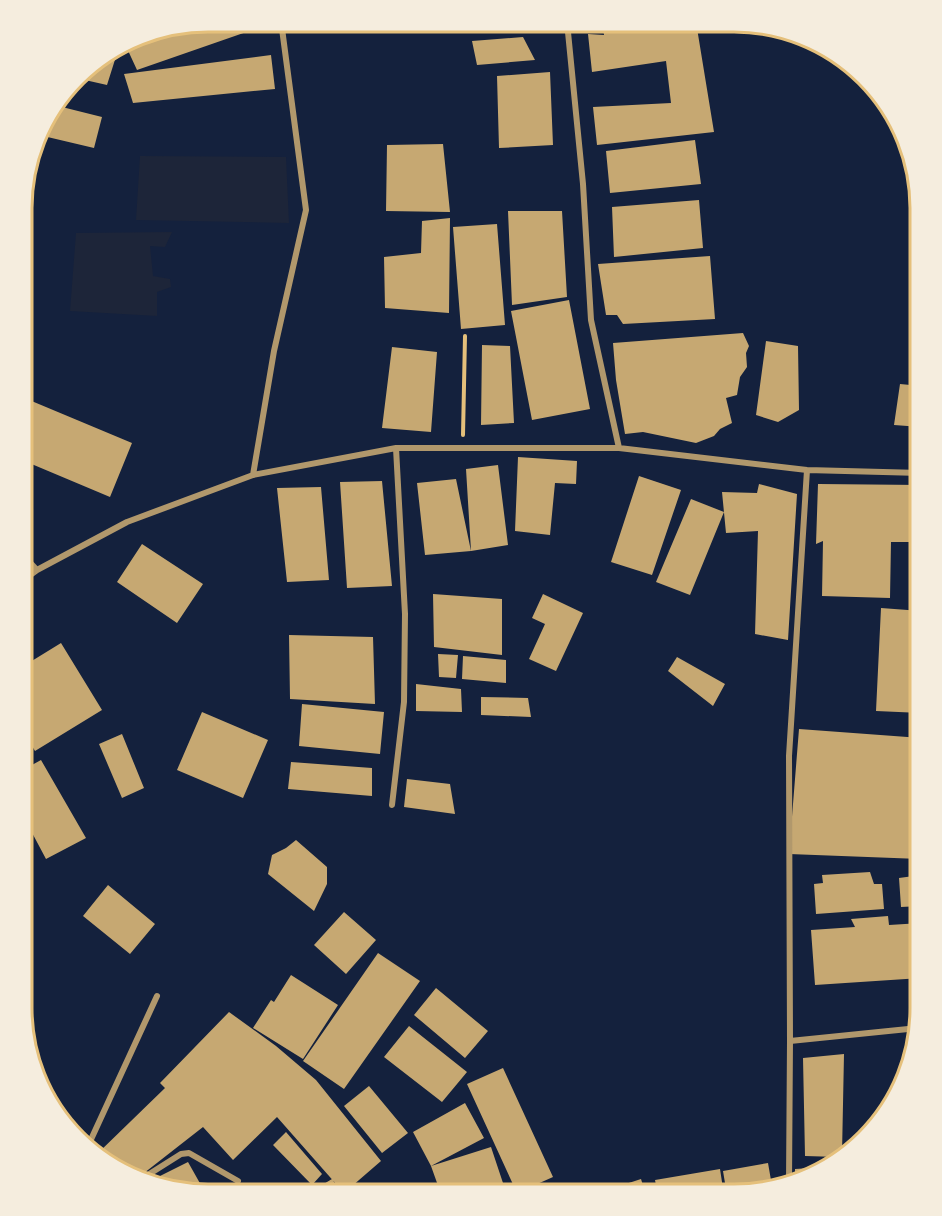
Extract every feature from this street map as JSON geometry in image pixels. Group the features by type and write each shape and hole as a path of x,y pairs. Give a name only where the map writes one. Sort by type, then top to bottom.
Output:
{"street":[{"path":"253,476 274,351 306,210 282,31"},
{"path":"568,31 583,184 591,320 619,448"},
{"path":"392,805 404,702 405,625 396,448"},
{"path":"31,574 127,522 253,476 396,448 619,448 807,470 910,472"},
{"path":"789,1176 789,756 807,470"},
{"path":"31,564 37,570"},
{"path":"91,1140 157,996"},
{"path":"790,1041 909,1029"},
{"path":"149,1174 181,1154 189,1153 238,1181"}],"path":[{"path":"463,448 465,336"}],"shaded area":[{"path":"140,156 286,157 289,223 136,220"},
{"path":"172,232 165,247 150,246 153,276 170,279 171,287 157,292 157,316 70,311 76,233"}],"building":[{"path":"207,31 249,31 137,70 128,51 162,37"},
{"path":"603,31 697,31 714,132 597,145 593,107 671,103 666,61 592,72 588,34 604,35"},
{"path":"523,37 535,60 477,65 472,41"},
{"path":"271,55 275,89 133,103 124,74"},
{"path":"116,57 107,85 86,80"},
{"path":"550,72 553,145 499,148 497,76"},
{"path":"63,107 102,117 94,148 47,137"},
{"path":"695,140 701,184 610,193 606,151"},
{"path":"443,144 450,212 386,211 387,145"},
{"path":"699,200 703,248 614,257 612,207"},
{"path":"508,211 562,211 567,297 512,305"},
{"path":"450,218 449,313 385,308 384,257 421,253 422,221"},
{"path":"497,224 505,325 461,329 453,227"},
{"path":"710,256 715,319 623,324 617,315 606,315 598,264"},
{"path":"569,300 590,409 532,420 511,311"},
{"path":"743,333 749,346 746,353 747,367 740,377 737,395 726,398 732,423 720,429 714,436 696,443 643,432 625,434 616,380 613,343"},
{"path":"766,341 798,346 799,410 778,422 756,415"},
{"path":"482,345 510,346 514,423 481,425"},
{"path":"392,347 437,352 431,432 382,428"},
{"path":"900,384 910,385 910,426 894,425"},
{"path":"31,401 132,443 110,497 31,464"},
{"path":"518,457 577,461 576,484 555,483 550,535 515,531"},
{"path":"498,465 508,545 471,551 466,469"},
{"path":"639,476 681,490 652,575 611,562"},
{"path":"456,479 471,551 425,555 417,483"},
{"path":"382,481 392,586 347,588 340,482"},
{"path":"759,484 797,494 788,640 755,634 758,531 726,533 722,492 757,493"},
{"path":"818,484 910,485 910,542 891,542 890,598 822,596 823,541 816,544"},
{"path":"321,487 329,580 287,582 277,488"},
{"path":"691,499 724,512 690,595 656,582"},
{"path":"142,544 203,584 177,623 117,582"},
{"path":"433,594 502,599 502,655 434,647"},
{"path":"543,594 583,613 556,671 529,659 545,624 532,618"},
{"path":"881,608 910,610 910,713 876,711"},
{"path":"289,635 373,637 375,704 290,699"},
{"path":"61,643 102,710 35,751 31,744 31,661"},
{"path":"438,654 458,655 456,678 439,677"},
{"path":"463,656 506,660 506,683 462,679"},
{"path":"677,657 725,684 713,706 668,671"},
{"path":"416,684 461,689 462,712 416,711"},
{"path":"481,697 528,698 531,717 481,715"},
{"path":"302,704 384,712 380,754 299,746"},
{"path":"202,712 268,740 243,798 177,770"},
{"path":"799,729 910,737 910,859 789,854"},
{"path":"122,734 144,788 122,798 99,744"},
{"path":"41,760 86,838 46,859 31,831 31,766"},
{"path":"291,762 372,768 372,796 288,789"},
{"path":"407,779 450,784 455,814 404,807"},
{"path":"296,840 327,867 327,884 314,911 268,874 272,855"},
{"path":"870,872 874,884 882,884 884,909 816,914 814,884 823,883 822,875"},
{"path":"910,876 910,907 901,907 899,878"},
{"path":"108,885 155,924 130,954 83,916"},
{"path":"344,912 376,940 346,974 314,945"},
{"path":"888,916 889,925 910,924 910,979 815,985 811,930 855,927 851,919"},
{"path":"378,953 420,981 344,1089 303,1061"},
{"path":"291,975 338,1005 303,1059 253,1028 271,1000 274,1002"},
{"path":"436,988 488,1031 465,1058 414,1015"},
{"path":"229,1012 276,1046 316,1080 381,1161 354,1184 336,1184 277,1117 233,1160 203,1127 145,1172 119,1161 102,1149 165,1088 160,1083"},
{"path":"409,1026 467,1072 442,1102 384,1057"},
{"path":"844,1054 842,1148 829,1157 805,1156 803,1058"},
{"path":"503,1068 553,1177 537,1184 513,1184 467,1084"},
{"path":"369,1086 408,1133 382,1153 344,1106"},
{"path":"465,1103 484,1138 431,1166 413,1132"},
{"path":"286,1132 322,1174 311,1184 273,1145"},
{"path":"491,1147 503,1183 437,1184 431,1166"},
{"path":"188,1162 200,1184 173,1181 158,1177"},
{"path":"768,1163 771,1180 725,1184 723,1171"},
{"path":"807,1168 795,1173 795,1169"},
{"path":"720,1169 722,1184 656,1184 655,1180"},
{"path":"332,1179 335,1184 324,1184"},
{"path":"641,1179 643,1184 626,1184"}]}
